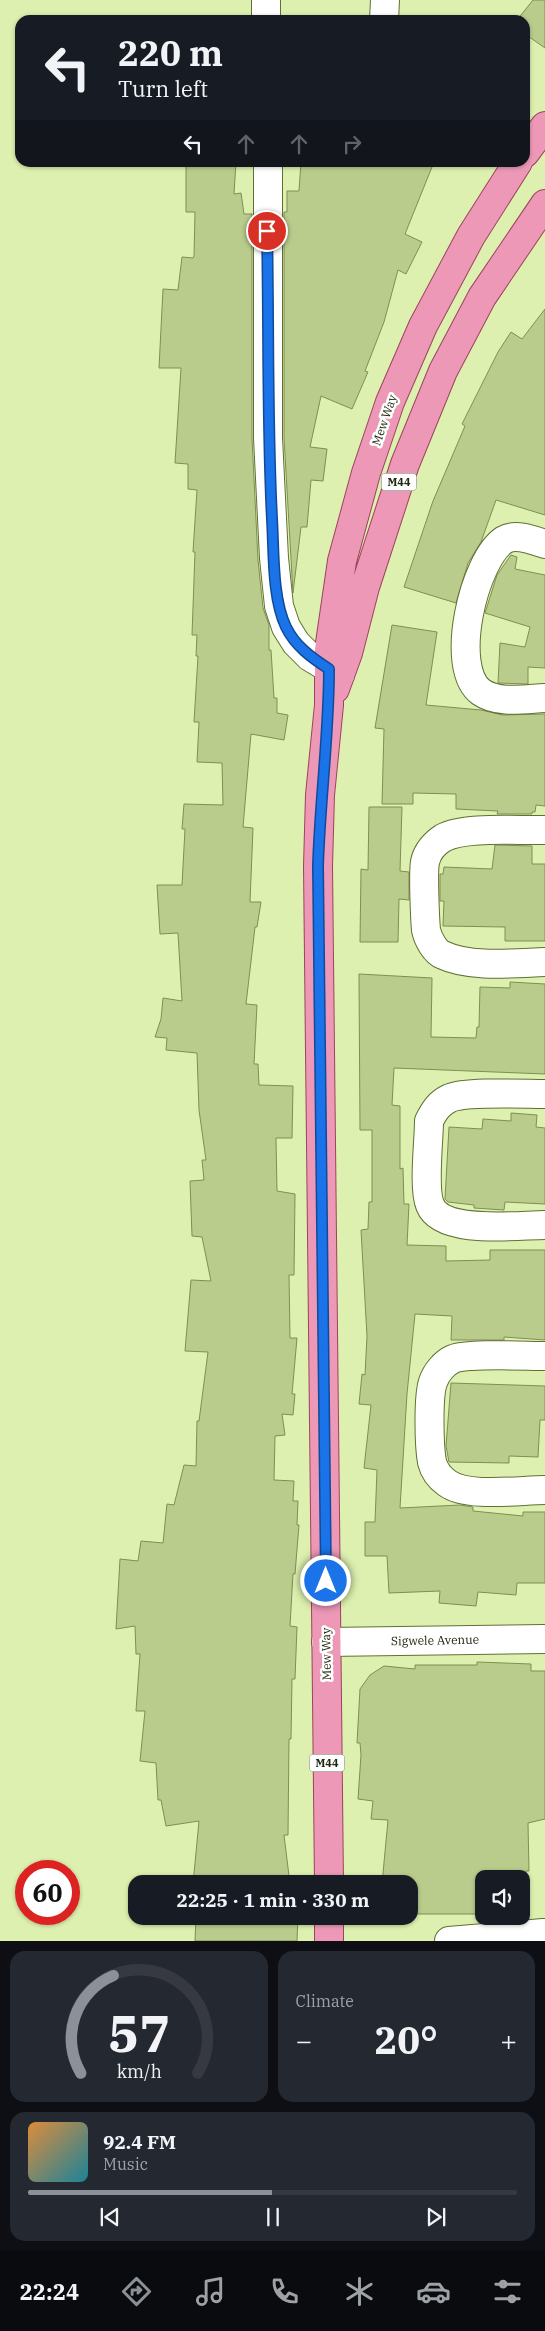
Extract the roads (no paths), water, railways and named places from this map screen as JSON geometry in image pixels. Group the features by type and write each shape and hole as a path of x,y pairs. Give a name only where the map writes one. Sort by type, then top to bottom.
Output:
{"main road":[{"path":"530,146 545,126"},
{"name":"Mew Way","path":"329,1875 318,866 320,795 334,672 329,650 342,561 366,473 390,402 405,364 443,287 471,236 515,167"},
{"name":"Mew Way","path":"334,672 348,653 365,587 405,464 443,371 482,297 545,204"},
{"path":"329,1925 329,1941"}],"street":[{"path":"266,0 266,15"},
{"path":"384,0 384,15"},
{"path":"268,167 268,438 274,558 279,606 286,627 296,642 310,657 334,672"},
{"path":"545,544 520,537 510,538 504,540 493,551 478,584 467,618 466,640 468,670 473,684 480,691 490,697 504,699 545,698"},
{"path":"545,830 462,832 443,838 432,847 425,861 426,931 440,954 455,960 486,963 545,962"},
{"path":"545,1094 479,1094 452,1097 441,1103 429,1121 428,1191 430,1205 438,1216 451,1223 466,1226 545,1225"},
{"path":"545,1356 453,1359 441,1368 433,1382 430,1402 432,1463 438,1475 448,1484 467,1491 545,1490"},
{"name":"Sigwele Avenue","path":"326,1642 545,1639"},
{"path":"449,1941 544,1930"}]}
